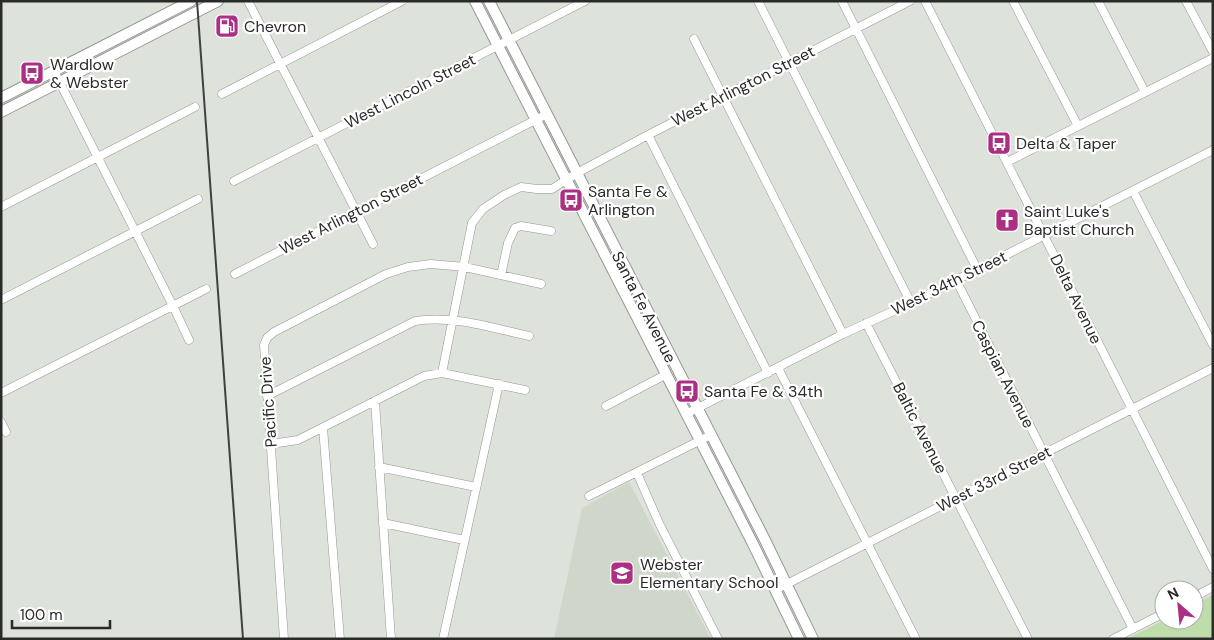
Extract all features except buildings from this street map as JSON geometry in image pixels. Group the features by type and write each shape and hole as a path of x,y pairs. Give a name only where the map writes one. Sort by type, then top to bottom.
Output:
{"main road":[{"path":"1,98 191,1"},
{"path":"1,112 218,1"},
{"name":"Santa Fe Avenue","path":"475,1 700,441 798,639"},
{"name":"Santa Fe Avenue","path":"490,1 813,639"},
{"path":"665,375 676,369"}],"street":[{"path":"248,1 373,244"},
{"path":"222,94 402,1"},
{"name":"West Lincoln Street","path":"234,181 585,1"},
{"path":"758,1 911,303"},
{"path":"842,1 977,269"},
{"name":"West Arlington Street","path":"442,373 465,268 472,224 483,209 504,195 521,187 538,190 552,189 577,172 910,1"},
{"name":"Delta Avenue","path":"926,1 1213,569"},
{"path":"1013,1 1078,126"},
{"path":"1098,1 1145,92"},
{"path":"1186,1 1213,52"},
{"path":"694,38 843,334"},
{"path":"1007,162 1213,58"},
{"path":"54,71 99,157 189,340"},
{"path":"1,207 195,107"},
{"name":"West Arlington Street","path":"235,274 547,114"},
{"path":"648,135 768,373"},
{"name":"West 34th Street","path":"686,414 843,334 911,303 1213,150"},
{"path":"1133,191 1213,345"},
{"path":"1,300 198,200"},
{"path":"501,275 508,243 515,228 520,226 551,231"},
{"name":"Pacific Drive","path":"284,639 264,345 267,338 274,332 386,274 408,267 431,264 465,268 541,284"},
{"name":"Caspian Avenue","path":"956,280 1133,629"},
{"path":"1,393 206,289"},
{"path":"267,396 408,323 428,319 454,319 529,336"},
{"name":"Baltic Avenue","path":"866,323 1028,639"},
{"path":"778,368 916,639"},
{"name":"West 33rd Street","path":"775,590 1213,368"},
{"path":"271,444 298,440 424,376 442,373 524,390"},
{"path":"606,406 665,375"},
{"path":"442,639 499,384"},
{"path":"375,401 391,639"},
{"path":"1,422 6,432"},
{"path":"323,428 340,639"},
{"path":"589,496 711,435"},
{"path":"379,467 476,487"},
{"path":"637,473 659,523 718,639"},
{"path":"383,523 464,540"},
{"path":"1113,639 1154,618"}],"shaded area":[{"name":"Webster Elementary School","path":"629,482 711,639 554,639 582,508"}],"green space":[{"path":"1213,595 1213,639 1127,639 1154,625 1154,630 1204,630 1204,599"}],"railway":[{"path":"197,1 243,639"}],"place":[{"name":"Chevron","path":"227,26"},
{"name":"Wardlow & Webster","path":"32,73"},
{"name":"Delta & Taper","path":"999,143"},
{"name":"Santa Fe & Arlington","path":"571,200"},
{"name":"Saint Luke's Baptist Church","path":"1007,220"},
{"name":"Santa Fe & 34th","path":"687,391"},
{"name":"Webster Elementary School","path":"622,573"}]}
